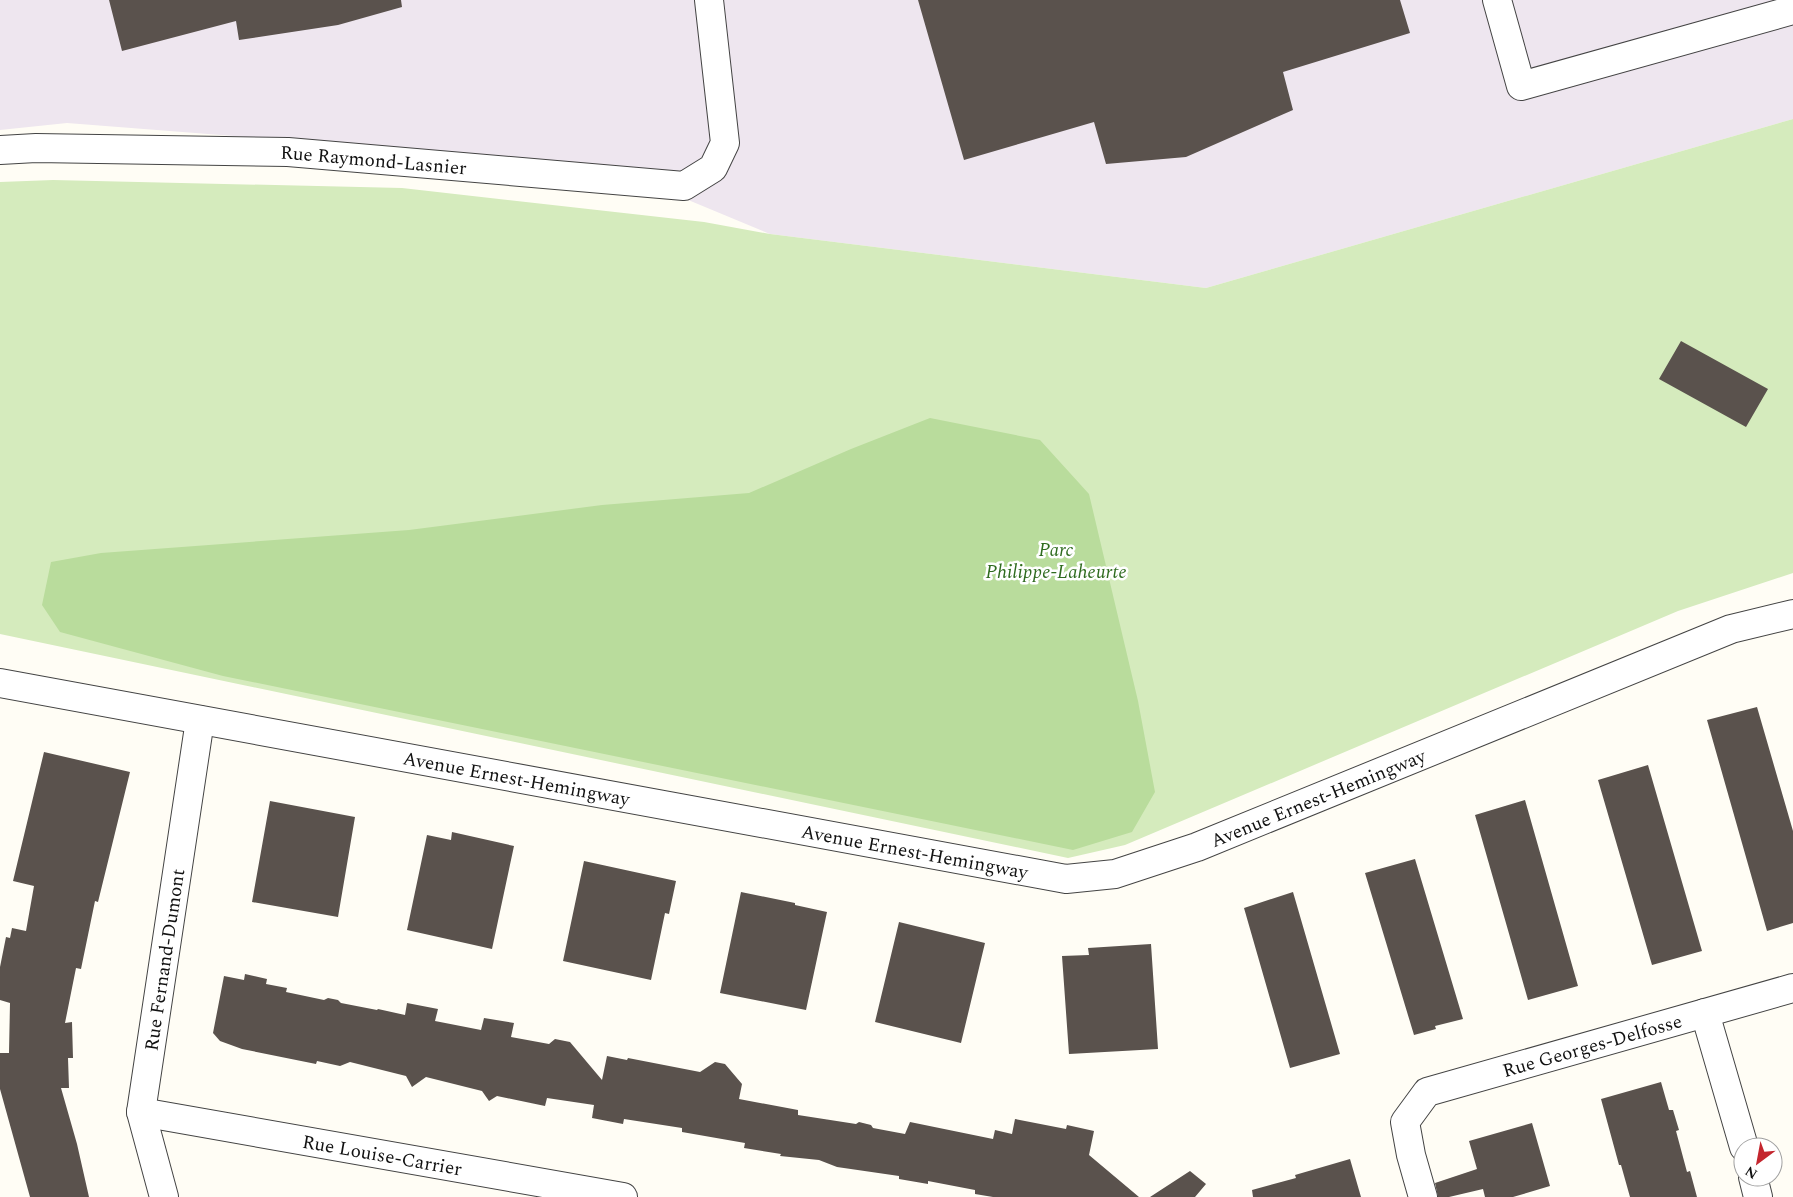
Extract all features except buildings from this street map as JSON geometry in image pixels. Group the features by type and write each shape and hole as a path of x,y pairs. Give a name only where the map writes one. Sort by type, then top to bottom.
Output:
{"street":[{"name":"Rue Raymond-Lasnier","path":"0,150 36,148 288,152 684,186 713,168 725,143 709,0"},
{"path":"1496,0 1522,86 1793,10"},
{"name":"Avenue Ernest-Hemingway","path":"0,683 1066,879 1115,874 1197,847 1731,629 1793,614"},
{"name":"Rue Fernand-Dumont","path":"164,1197 141,1112 200,720"},
{"name":"Rue Georges-Delfosse","path":"1422,1197 1405,1122 1428,1092 1793,988"},
{"path":"1705,1013 1741,1137"},
{"name":"Rue Louise-Carrier","path":"141,1112 543,1190 623,1197"}],"shaded area":[{"path":"0,0 1793,0 1793,119 1206,288 770,234 604,165 67,123 0,130"}],"green space":[{"name":"Parc Philippe-Laheurte","path":"1793,119 1793,573 1678,611 1125,845 1068,858 0,634 0,182 53,180 402,188 704,222 770,234 1206,288"},
{"path":"930,418 1040,440 1089,494 1138,701 1155,792 1132,832 1073,850 223,676 60,632 42,605 51,562 101,553 409,530 602,505 749,493 851,449"}]}
